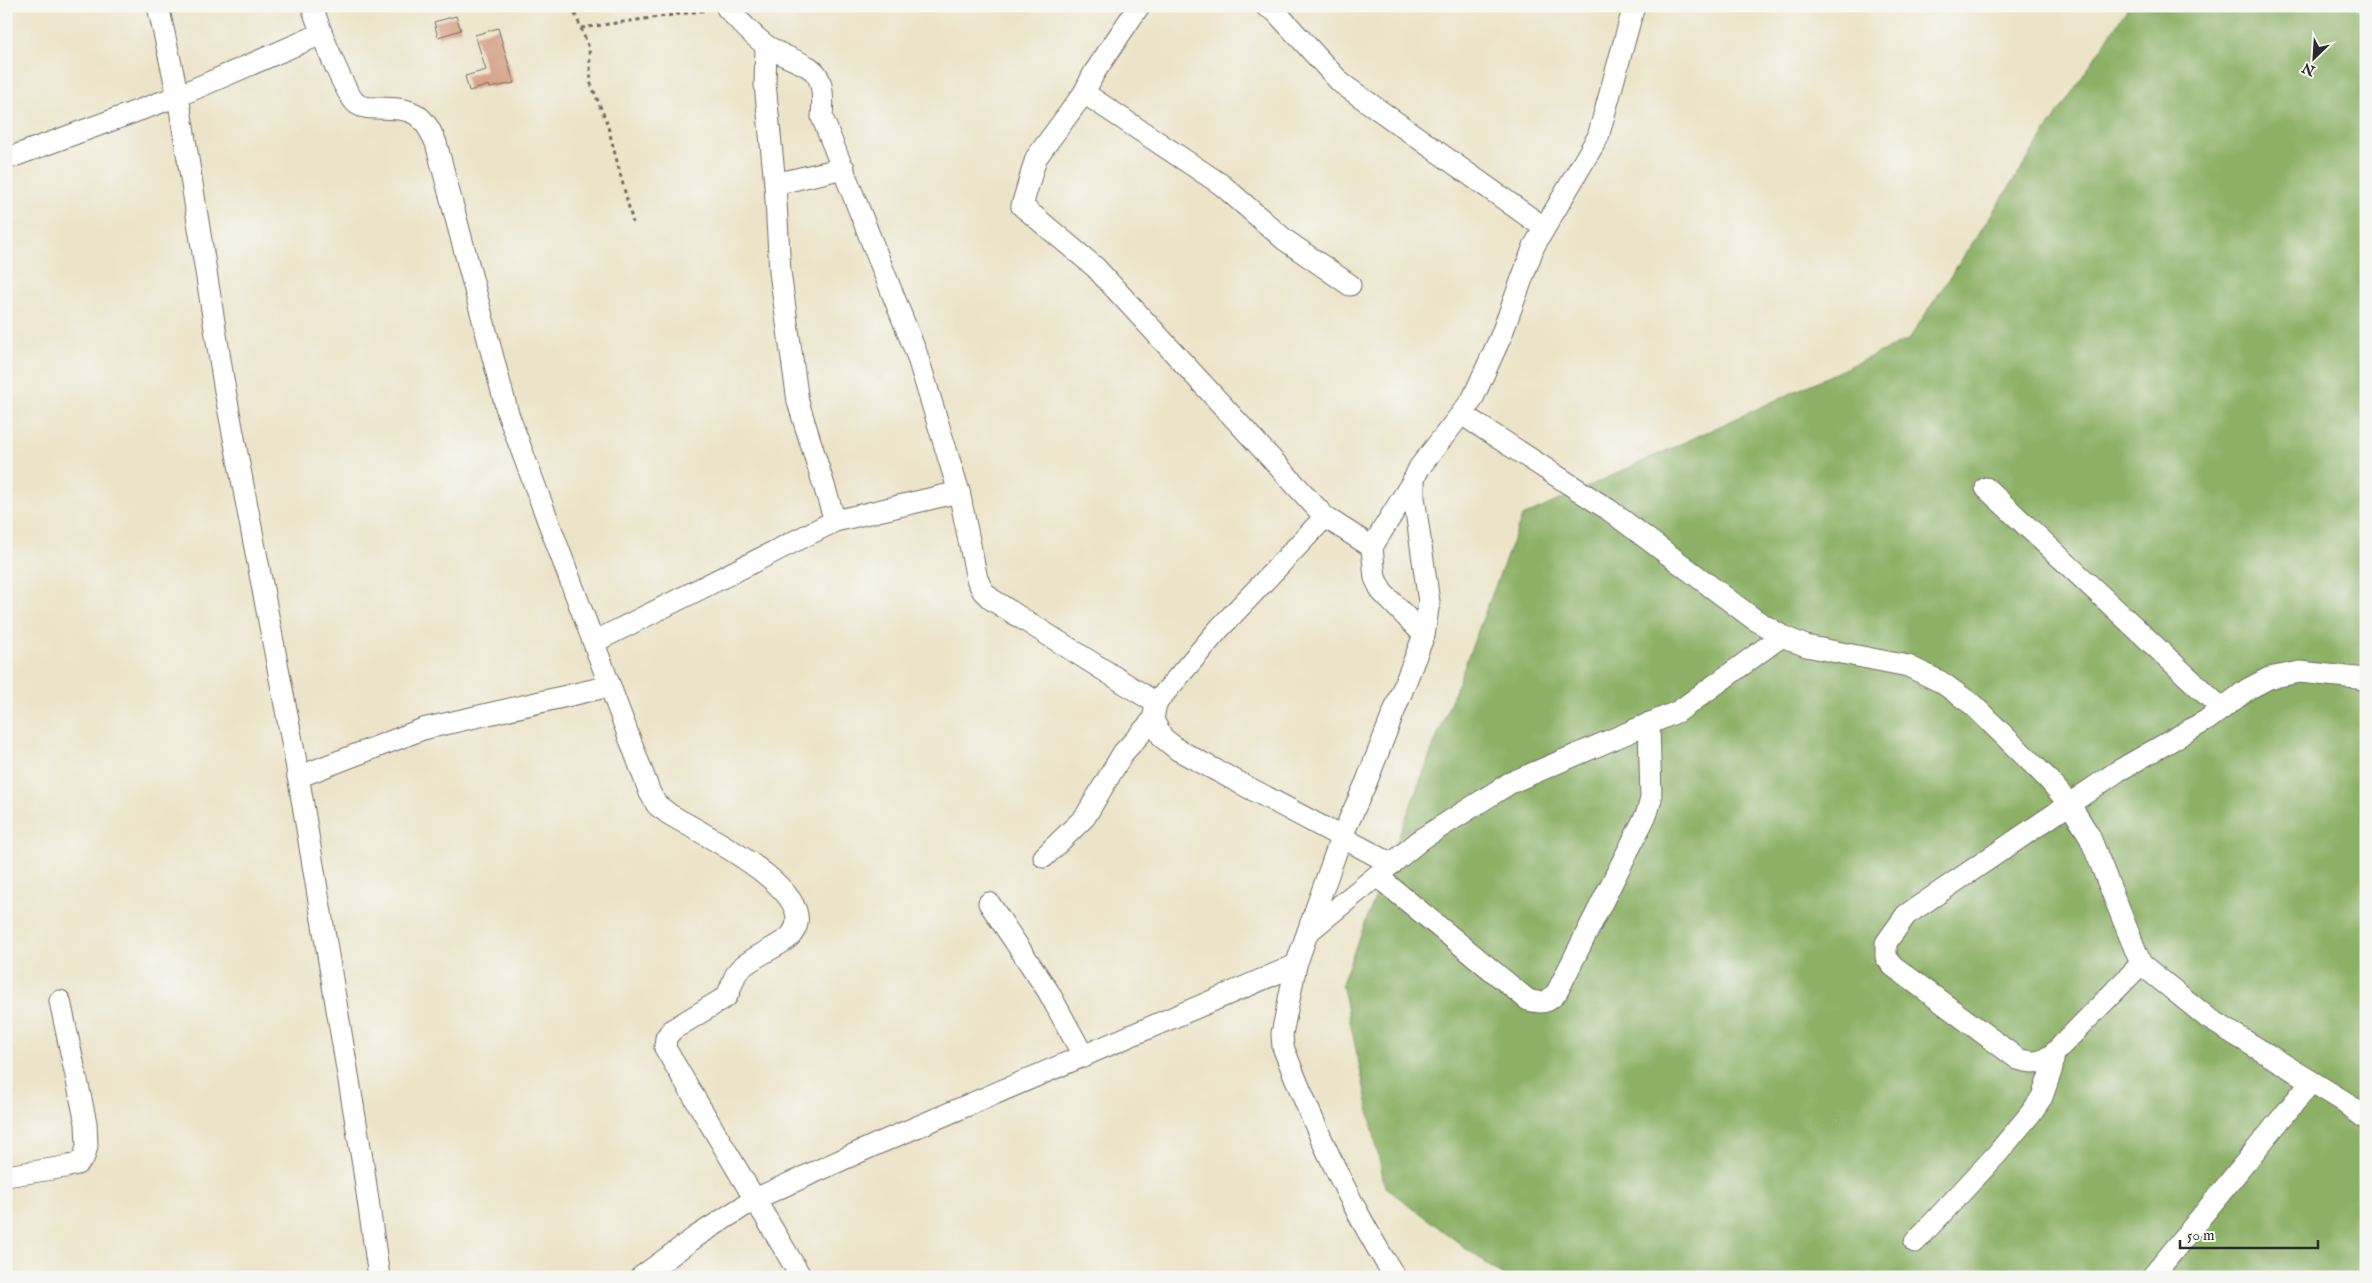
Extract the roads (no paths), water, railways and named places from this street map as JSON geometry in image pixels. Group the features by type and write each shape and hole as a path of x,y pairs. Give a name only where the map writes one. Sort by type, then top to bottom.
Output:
{"street":[{"path":"158,6 178,96 225,392 298,777 364,1165 379,1277"},
{"path":"312,6 321,34 356,104 365,108 406,109 418,114 428,125 436,143 508,414 650,793 657,805 769,875 792,900 798,911 797,924 792,935 748,962 737,971 731,990 726,997 672,1030 666,1038 665,1048 801,1277"},
{"path":"1139,6 1094,73 1084,93 1036,158 1022,206 1095,267 1324,517 1372,547"},
{"path":"1266,6 1275,11 1341,83 1543,227"},
{"path":"1424,635 1382,592 1375,578 1372,547 1414,480 1419,468 1463,415 1472,400 1501,336 1523,271 1543,227 1598,137 1634,6"},
{"path":"727,8 766,46 800,61 812,69 819,79 824,93 822,117 844,168 917,355 959,492 977,579 983,591 991,599 1155,712 1163,738 1178,750 1341,838 1384,870 1528,1000 1540,1004 1550,1002 1557,992 1647,813 1651,799 1649,724"},
{"path":"6,159 178,96 321,34"},
{"path":"766,46 765,84 775,184 780,272 798,402 835,521"},
{"path":"1084,93 1222,185 1285,240 1350,285"},
{"path":"775,184 844,168"},
{"path":"1463,415 1609,510 1754,619 1782,636 1806,646 1908,666 1941,682 1973,704 2049,780 2070,805 2089,835 2140,964 2208,1018 2345,1102 2366,1119"},
{"path":"1395,1277 1352,1204 1313,1122 1283,1046 1282,1034 1296,965 1341,838 1366,783 1424,635 1429,602 1414,497 1414,480"},
{"path":"1986,488 2222,709"},
{"path":"594,642 835,521 959,492"},
{"path":"1044,857 1085,817 1123,753 1219,629 1324,517"},
{"path":"1308,932 1423,838 1510,783 1680,711 1782,636"},
{"path":"2140,964 2054,1053 2042,1062 2031,1063 2018,1060 1893,966 1886,957 1886,943 1906,915 2118,771 2222,709 2248,689 2269,678 2300,672 2366,679"},
{"path":"298,777 423,729 610,686"},
{"path":"989,903 1048,991 1084,1057"},
{"path":"641,1277 697,1236 755,1199 877,1144 1296,965"},
{"path":"6,1176 65,1167 77,1164 84,1157 87,1146 86,1123 60,1000"},
{"path":"1915,1242 1997,1154 2031,1113 2042,1097 2052,1068 2054,1053"},
{"path":"2152,1277 2311,1082"}]}
